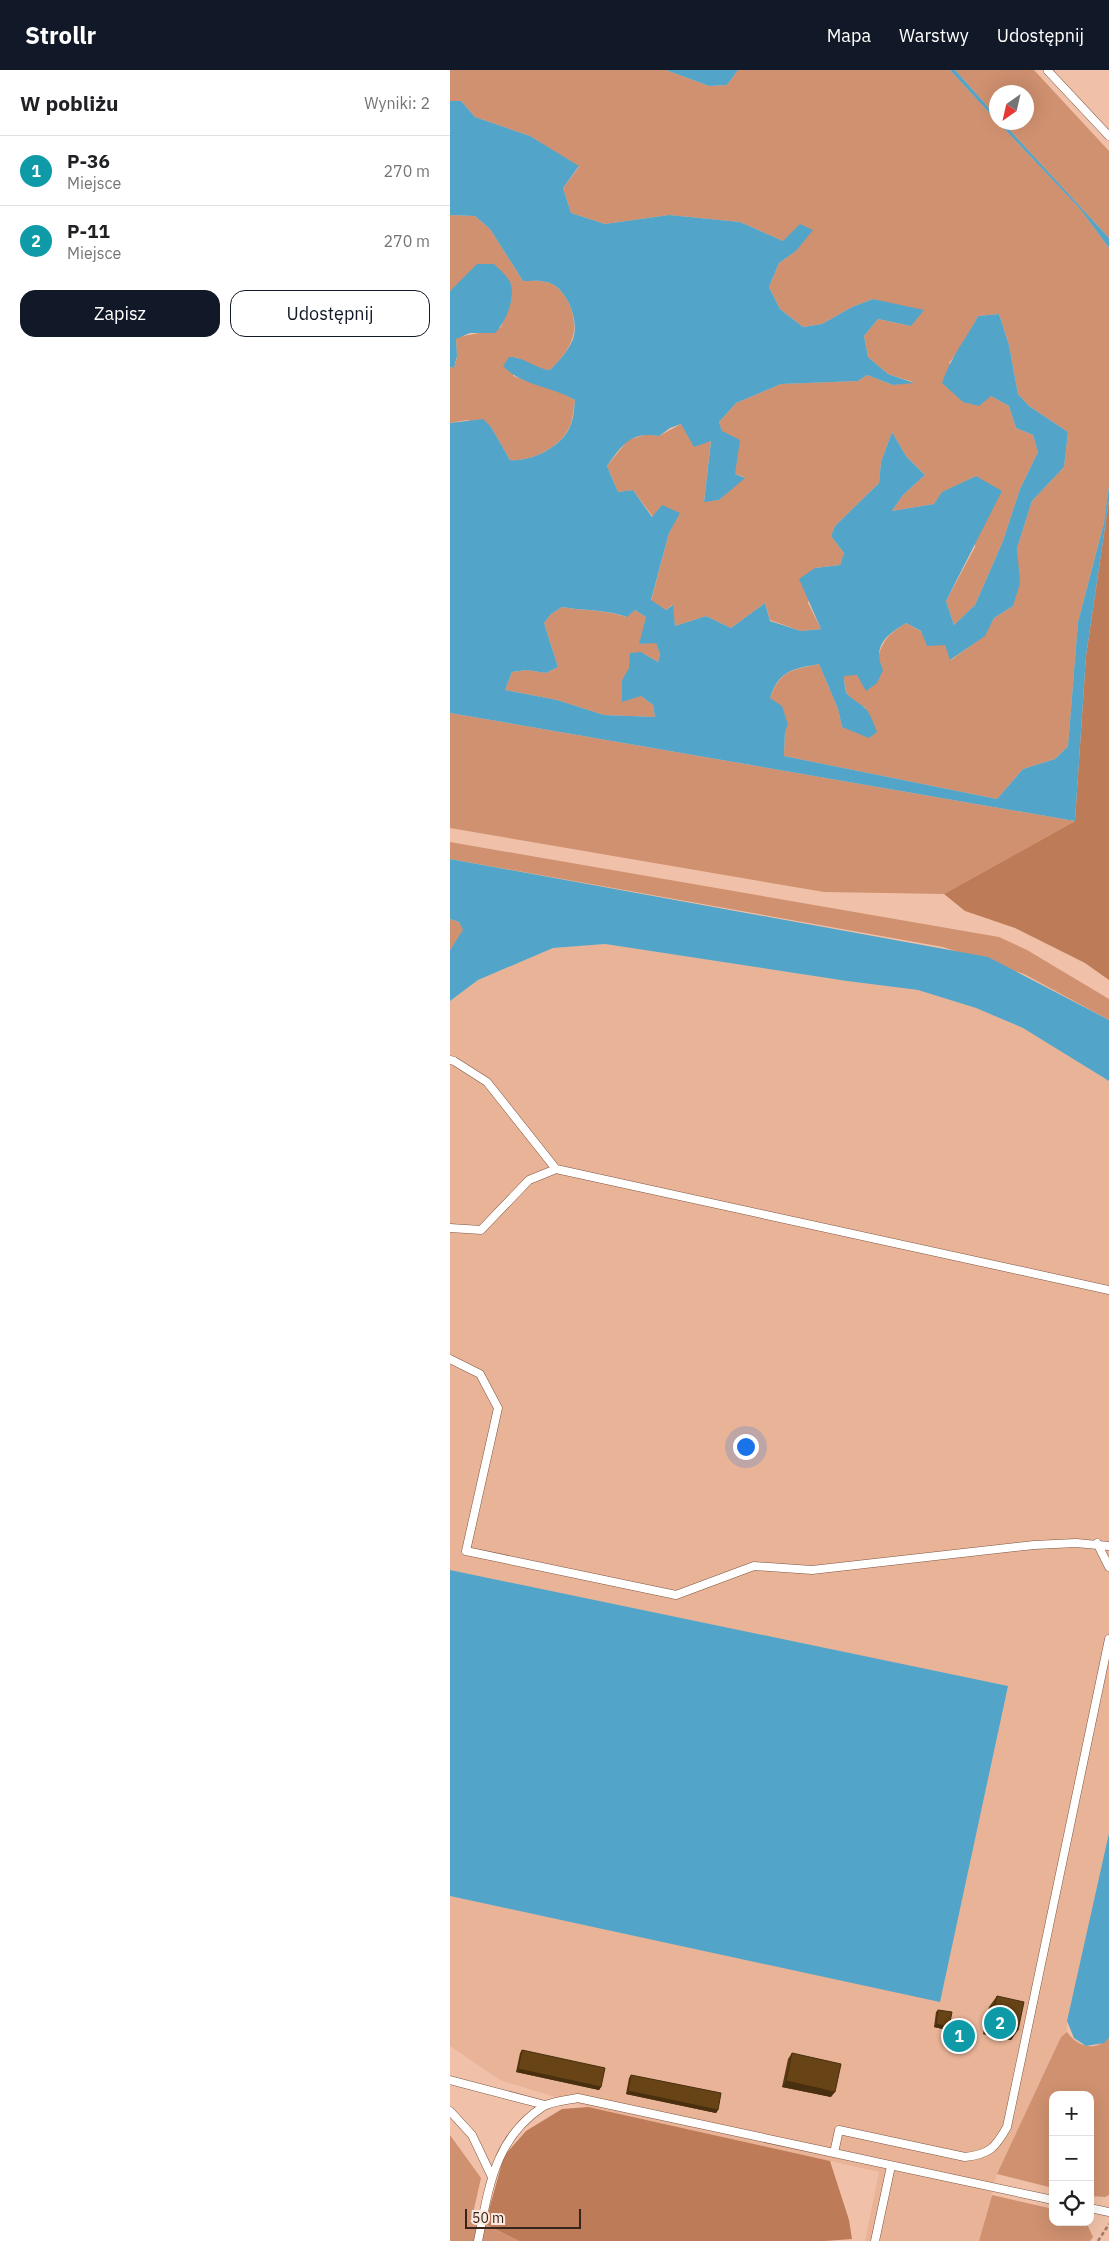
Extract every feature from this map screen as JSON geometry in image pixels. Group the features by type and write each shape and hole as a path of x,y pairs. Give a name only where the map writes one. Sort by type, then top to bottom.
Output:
{"lane":[{"path":"1048,71 1109,136"},
{"path":"450,1060 487,1082 556,1169"},
{"path":"450,1228 481,1230 529,1180 556,1169 1109,1290"},
{"path":"450,1359 480,1374 498,1408 466,1552 676,1595 754,1566 812,1570 1034,1545 1097,1543 1109,1546"},
{"path":"1097,1543 1109,1567"},
{"path":"834,2154 839,2130 965,2157 984,2155 998,2143 1008,2127 1109,1639"},
{"path":"450,2080 545,2105 578,2098 1049,2199"},
{"path":"478,2241 492,2177 512,2134 545,2105"},
{"path":"450,2111 472,2135 492,2177"},
{"path":"875,2241 891,2166"},
{"path":"1094,2209 1109,2212"}],"path":[{"path":"1098,2241 1109,2224"}],"shaded area":[{"path":"450,70 666,70 709,86 727,85 738,70 950,70 989,112 989,130 1006,130 1081,210 1109,248 1109,486 1104,523 1078,622 1068,746 1055,759 1023,769 997,799 784,756 785,731 770,698 778,682 788,673 819,664 838,709 842,727 866,708 849,696 845,688 844,675 857,675 878,659 884,642 900,627 906,623 945,645 951,660 984,636 994,618 1013,606 1018,564 1017,548 1032,501 1064,467 1068,432 1029,406 1018,394 1009,345 999,314 978,316 962,346 949,363 991,396 1009,406 1016,428 1033,435 1038,452 1020,489 1003,541 975,605 954,625 946,601 975,547 976,476 943,492 934,504 892,511 903,495 925,475 906,456 892,432 881,462 879,483 835,526 831,536 844,553 840,565 815,568 808,603 821,629 801,631 770,620 765,603 731,628 706,616 675,626 672,605 666,610 651,601 669,533 679,513 653,517 633,490 618,492 607,466 628,440 647,434 659,436 681,424 711,440 704,501 719,500 744,477 735,474 719,422 736,403 781,384 858,381 867,375 893,385 913,382 888,374 868,357 864,336 878,319 911,326 887,303 873,299 852,307 822,324 803,327 780,309 769,287 779,263 796,251 783,241 740,222 669,215 605,224 571,213 563,188 579,167 530,136 475,117 461,101 450,101"},
{"path":"955,70 1034,70 1109,151 1109,238 1009,130 1034,130 1034,85 989,85 989,108"},
{"path":"450,215 475,216 490,229 523,281 540,281 553,285 560,290 570,305 574,323 572,339 566,352 550,370 539,369 516,357 513,376 559,391 575,400 572,420 562,439 537,455 519,460 510,460 491,427 467,420 450,423 450,367 454,368 457,357 456,338 501,327 512,297 452,289 450,291"},
{"path":"1109,500 1109,980 1085,963 1015,928 965,911 944,894 1075,821 1086,656"},
{"path":"562,607 626,617 635,610 646,617 640,644 656,642 660,654 658,662 641,652 622,680 623,693 641,696 653,705 655,717 604,715 557,700 505,690 512,672 527,670 546,673 558,667 544,623 551,614"},
{"path":"450,713 1075,821 944,894 824,892 450,828"},
{"path":"450,842 999,937 1027,950 1109,999 1109,1020 1024,974 943,947 450,859"},
{"path":"450,919 459,922 464,930 450,950"},
{"path":"605,944 918,990 976,1008 1023,1028 1109,1081 1109,1833 1067,2021 1067,2032 1061,2037 997,2174 979,2241 865,2241 879,2172 588,2107 500,2080 450,2046 450,1896 940,2001 1007,1686 450,1570 450,1001 478,980 553,948"},
{"path":"1067,2032 1076,2041 1086,2046 1098,2045 1109,2038 1109,2195 1105,2197 1094,2196 1094,2091 1049,2091 1049,2187 997,2174 1061,2037"},
{"path":"588,2107 830,2161 849,2220 852,2239 825,2241 519,2241 485,2224 504,2156 526,2131 562,2109"},
{"path":"450,2135 481,2178 472,2218 519,2241 450,2241"},
{"path":"992,2195 1049,2208 1049,2226 1088,2226 1093,2237 1090,2241 979,2241"}],"water":[{"path":"666,70 738,70 727,85 709,86"},
{"path":"950,70 955,70 989,108 989,112"},
{"path":"450,101 461,101 475,117 530,136 579,166 563,188 571,213 605,224 669,215 740,222 783,241 800,224 813,230 796,251 779,263 769,287 780,309 803,327 822,324 852,307 873,299 924,310 911,326 878,319 864,336 868,357 888,374 914,383 893,385 867,375 858,381 781,384 736,403 719,422 722,431 740,440 735,474 745,478 719,500 704,502 711,441 694,447 681,424 670,428 659,436 649,435 634,438 628,441 618,452 607,466 618,492 633,490 652,517 662,505 680,513 669,533 651,600 666,610 673,605 675,626 706,616 731,628 765,603 770,621 801,631 821,629 799,579 815,568 840,565 844,553 831,536 835,526 879,483 881,462 892,432 906,456 925,475 903,495 892,511 934,504 942,492 976,476 1002,491 946,601 954,625 975,605 1003,541 1020,489 1038,452 1033,435 1016,428 1009,406 991,396 979,406 963,402 942,383 954,357 978,316 999,314 1009,345 1018,394 1029,406 1068,432 1064,467 1032,501 1017,548 1020,583 1013,606 994,618 985,636 950,660 945,645 927,646 921,631 906,623 887,637 880,647 879,654 883,670 877,683 866,691 857,675 844,676 845,689 848,695 866,709 873,722 877,732 869,738 842,727 838,709 819,664 788,672 778,682 770,698 782,706 788,725 785,731 784,756 997,799 1023,769 1055,759 1068,746 1078,622 1104,523 1109,486 1109,500 1086,656 1075,821 450,713 450,423 483,419 491,427 510,460 528,458 554,446 562,439 571,424 575,400 519,378 503,366 509,357 514,357 550,370 569,348 575,332 575,323 570,305 560,290 546,282 523,281 490,229 475,216 450,215","holes":["562,607 603,611 627,617 635,610 646,617 639,644 656,643 660,654 658,662 641,652 630,653 629,668 622,680 622,702 641,696 653,705 655,717 604,715 557,700 505,690 512,672 527,670 546,673 558,667 544,623 551,614"]},
{"path":"1006,130 1009,130 1109,238 1109,248 1081,210"},
{"path":"477,264 494,264 510,282 512,297 506,317 495,333 470,333 456,339 457,356 454,368 450,367 450,291"},
{"path":"450,859 988,957 1109,1020 1109,1081 1023,1028 976,1008 918,990 605,944 553,948 478,980 450,1001 450,950 463,930 459,922 450,919"},
{"path":"450,1570 1008,1686 940,2002 450,1896"},
{"path":"1109,1833 1109,2038 1104,2043 1086,2046 1074,2038 1067,2021"}],"building":[{"path":"997,1996 1024,2002 1018,2030 991,2024"},
{"path":"938,2010 952,2012 949,2027 936,2024"},
{"path":"955,2024 970,2027 966,2042 951,2039"},
{"path":"522,2050 605,2068 601,2087 518,2069"},
{"path":"792,2053 841,2064 835,2092 786,2081"},
{"path":"631,2075 721,2093 718,2110 628,2091"}],"place":[{"name":"P-11","path":"1000,2023"},
{"name":"P-36","path":"959,2036"}]}
